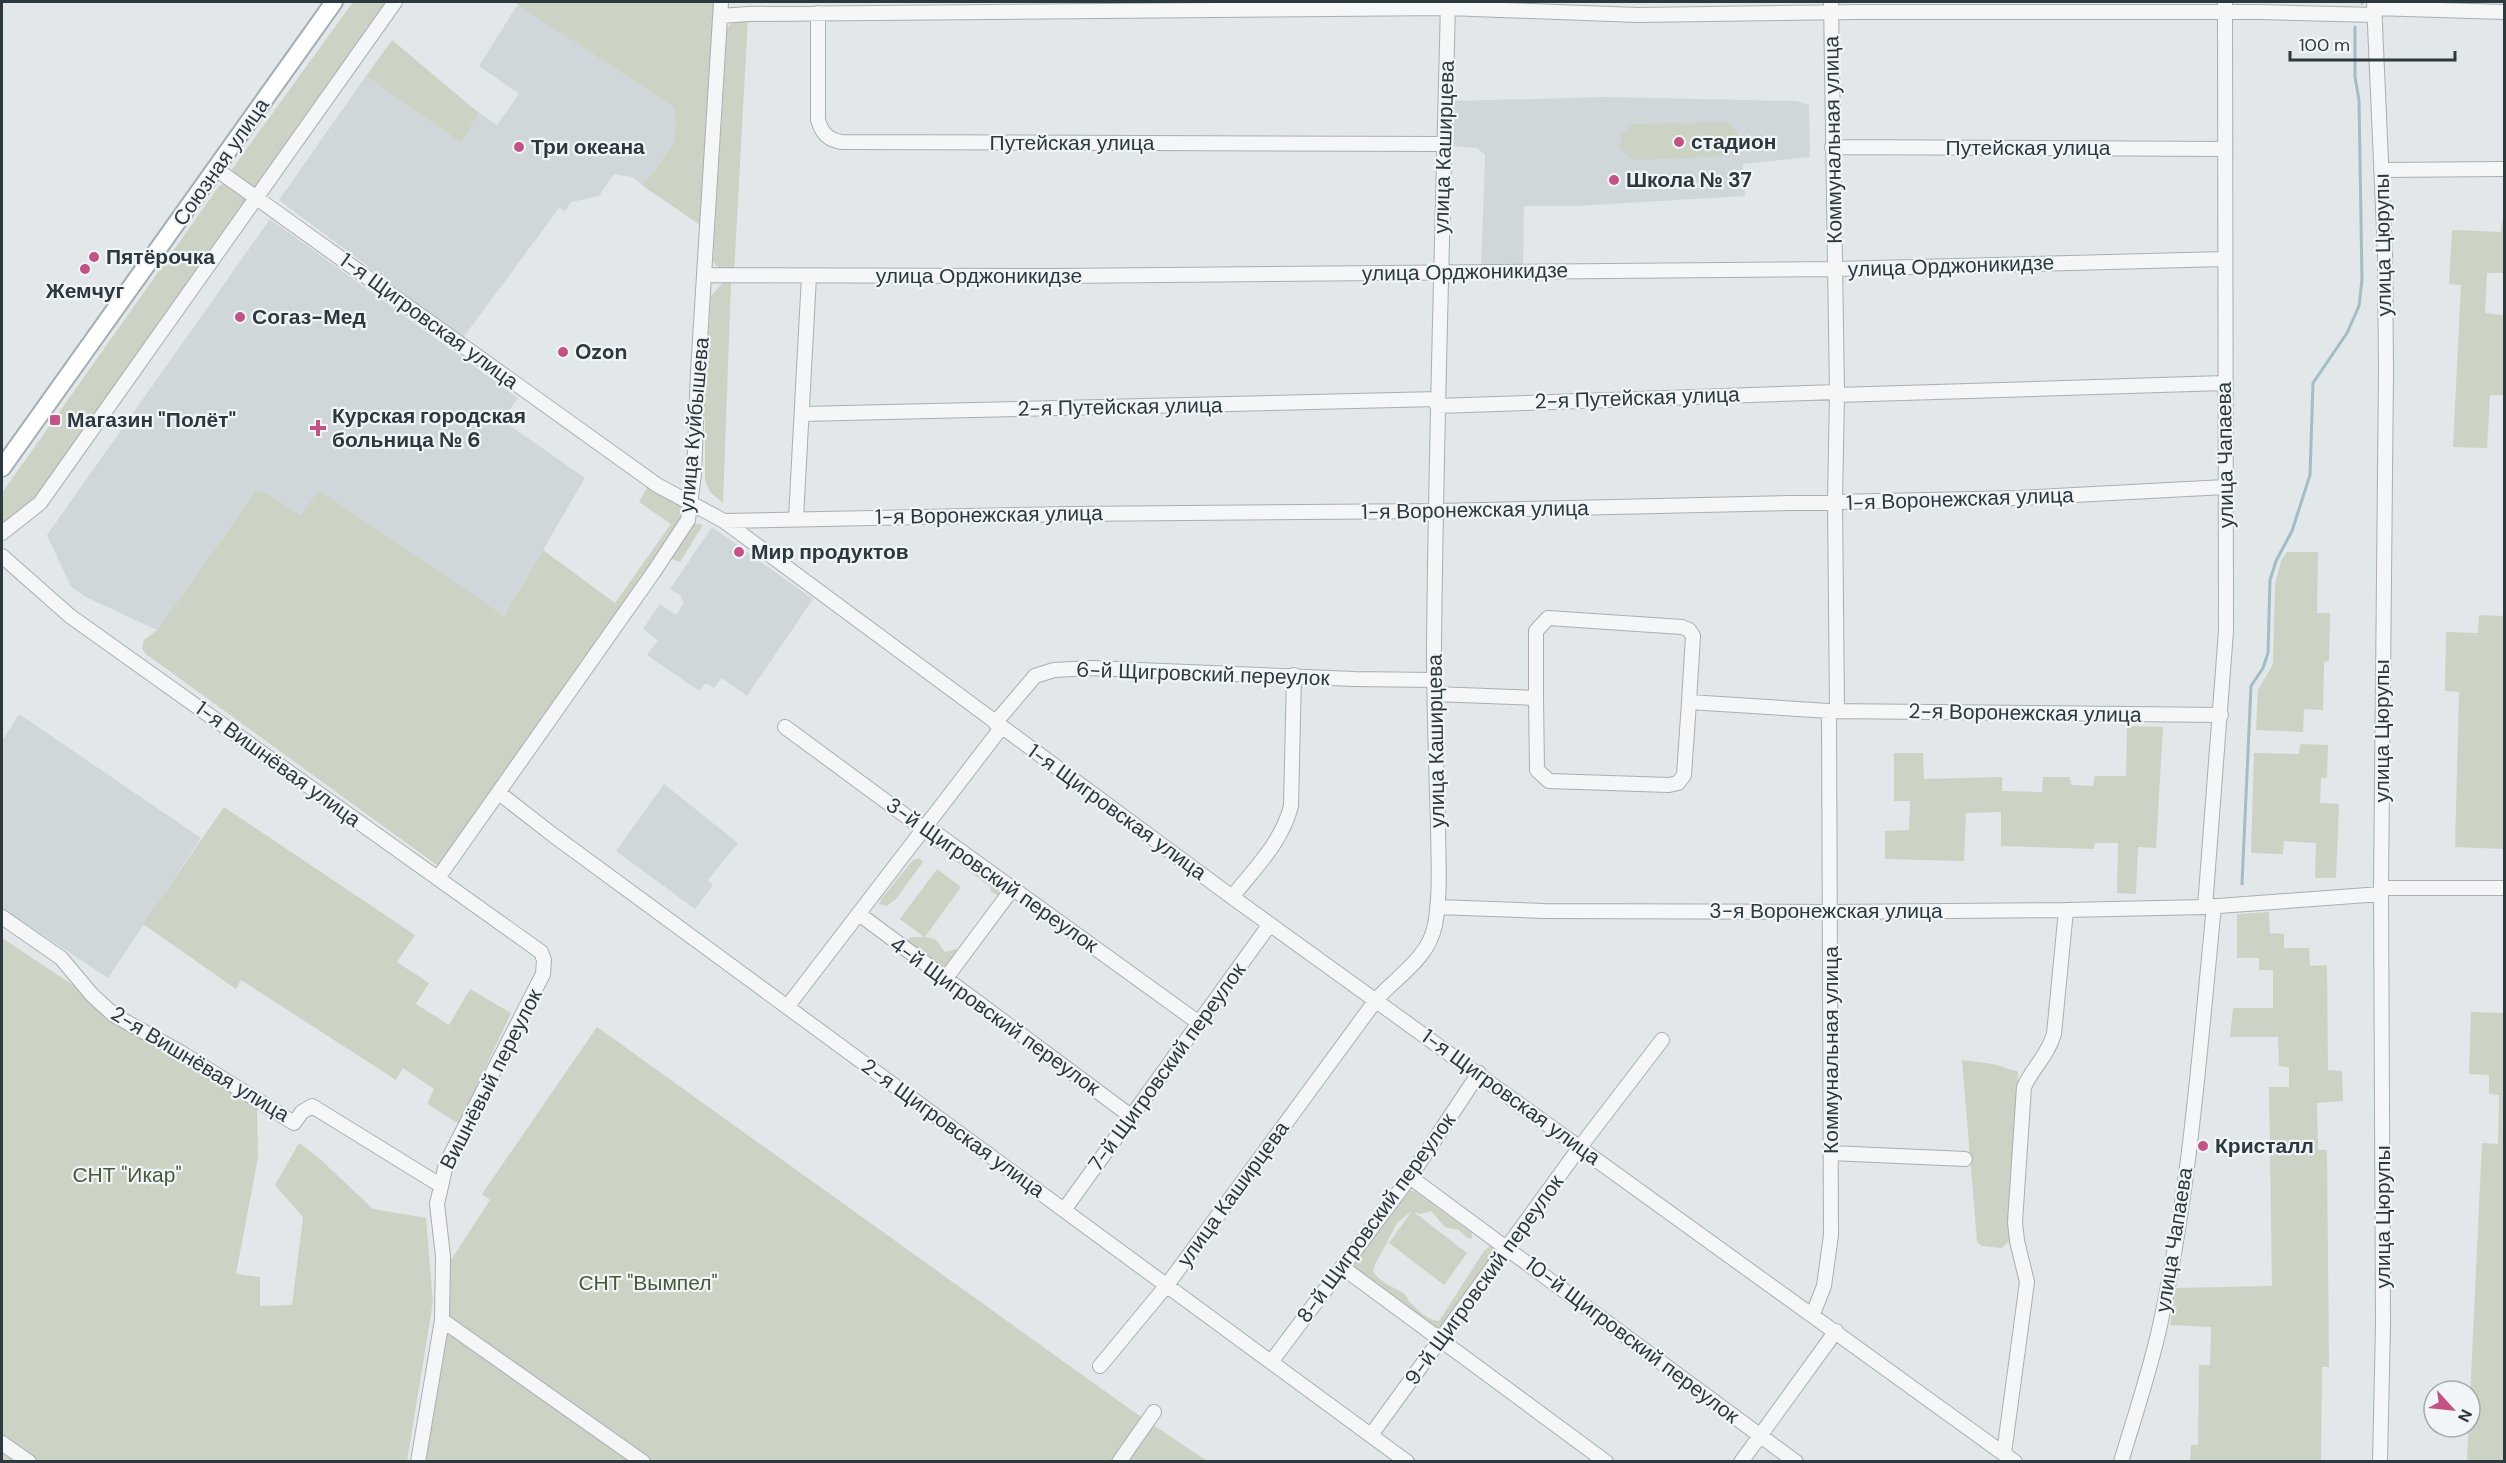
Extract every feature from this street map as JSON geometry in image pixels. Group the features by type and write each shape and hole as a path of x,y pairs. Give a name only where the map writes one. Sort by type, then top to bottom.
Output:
{"main road":[{"name":"Союзная улица","path":"2,468 334,2"}],"street":[{"path":"2,533 40,503 395,2"},
{"name":"улица Куйбышева","path":"438,878 500,793 684,527 692,503 721,2"},
{"path":"721,16 1448,5 1638,15 1831,7 2374,8 2505,12"},
{"name":"улица Каширцева","path":"1100,1366 1167,1285 1376,1000 1391,983 1414,965 1426,949 1434,927 1438,864 1434,680 1436,512 1448,5"},
{"name":"Коммунальная улица","path":"1813,1314 1824,1286 1831,1235 1831,912 1837,393 1831,7"},
{"name":"улица Чапаева","path":"2121,1461 2159,1331 2182,1203 2194,1107 2210,906 2226,631 2223,149 2225,7"},
{"name":"улица Цюрупы","path":"2374,8 2381,170 2385,370 2381,891 2383,1325 2380,1461"},
{"name":"Путейская улица","path":"818,13 818,120 821,131 828,138 841,142 1444,144"},
{"name":"Путейская улица","path":"1832,147 2223,149"},
{"name":"1-я Щигровская улица","path":"216,169 259,197 657,485 723,521 1270,924 2009,1457"},
{"path":"2381,170 2505,169"},
{"name":"улица Орджоникидзе","path":"706,275 1835,269 2224,259"},
{"path":"796,518 809,276"},
{"name":"2-я Путейская улица","path":"802,414 1438,402 2224,383"},
{"name":"1-я Воронежская улица","path":"723,521 796,518 1436,512 2054,497 2225,487"},
{"name":"1-я Вишнёвая улица","path":"2,556 67,613 541,952 544,960 543,974"},
{"path":"1548,618 1682,627 1689,630 1693,636 1684,775 1678,783 1549,782 1537,770 1536,698 1536,631 1548,618"},
{"name":"6-й Щигровский переулок","path":"787,1007 926,829 1035,676 1054,670 1092,669 1434,680"},
{"path":"1233,897 1280,837 1287,822 1291,806 1294,675"},
{"path":"1435,694 1536,698"},
{"name":"2-я Воронежская улица","path":"1689,702 1833,711 2221,715"},
{"name":"3-й Щигровский переулок","path":"785,727 914,822 1012,888 1199,1023"},
{"name":"2-я Щигровская улица","path":"500,793 553,835 1407,1461"},
{"path":"946,978 1012,888"},
{"name":"3-я Воронежская улица","path":"1437,907 1544,911 2066,910 2210,906 2381,891 2505,888"},
{"path":"2009,1457 2027,1282 2015,1222 2024,1087 2030,1074 2046,1055 2054,1034 2066,910"},
{"name":"4-й Щигровский переулок","path":"859,914 1132,1117"},
{"name":"2-я Вишнёвая улица","path":"2,917 61,958 92,995 114,1015 133,1027 180,1052 294,1123 302,1112 312,1106 440,1185"},
{"name":"7-й Щигровский переулок","path":"1064,1210 1270,924"},
{"name":"Вишнёвый переулок","path":"418,1461 442,1320 443,1256 437,1204 440,1185 446,1164 543,974"},
{"name":"9-й Щигровский переулок","path":"1371,1435 1580,1147 1662,1040"},
{"name":"8-й Щигровский переулок","path":"1271,1362 1410,1177 1479,1073"},
{"path":"1831,1153 1965,1159"},
{"name":"10-й Щигровский переулок","path":"1410,1177 1796,1461"},
{"path":"1342,1267 1606,1461"},
{"path":"442,1320 643,1461"},
{"path":"1741,1461 1836,1331"},
{"path":"1119,1461 1154,1412"},
{"path":"2,1443 29,1461"}],"shaded area":[{"path":"520,5 675,108 674,142 643,186 632,177 614,174 599,196 571,202 565,211 559,208 463,338 279,200 366,76 461,143 479,113 497,125 519,94 479,66 516,7"},
{"name":"Школа № 37","path":"1607,97 1797,101 1809,105 1810,157 1743,164 1745,196 1575,206 1524,206 1523,270 1481,269 1485,155 1477,148 1450,146 1452,101"},
{"name":"Курская городская больница № 6","path":"270,219 518,398 502,420 585,478 504,616 421,561 301,516 270,495 256,491 157,630 88,598 71,587 47,535"},
{"path":"712,527 813,599 747,696 722,678 714,688 706,683 699,691 647,655 658,640 643,629 660,604 676,615 684,603 680,595 670,589"},
{"path":"19,714 201,838 108,978 2,908 2,741"},
{"path":"664,784 738,843 708,880 713,885 695,909 616,851"}],"green space":[{"path":"353,2 388,2 257,186 242,181 232,169"},
{"name":"Три океана","path":"514,2 714,2 700,225 643,186 674,142 675,108"},
{"path":"748,18 734,273 720,270 713,261 727,29 734,19"},
{"path":"392,40 479,113 461,143 366,76"},
{"name":"стадион","path":"1726,122 1735,130 1738,139 1737,148 1729,156 1637,160 1628,156 1620,148 1621,134 1633,124"},
{"path":"225,183 248,198 32,505 2,527 2,493 219,186"},
{"path":"2502,221 2504,221 2504,273 2487,273 2485,313 2504,315 2504,395 2490,395 2487,448 2453,447 2461,285 2449,284 2452,230 2501,232"},
{"path":"731,282 723,503 710,492 705,480 705,393 711,296 723,283"},
{"path":"651,487 681,506 685,516 441,868 146,654 142,648 144,640 157,630 256,491 270,495 301,516 319,490 504,616 543,550 615,603 671,524 639,502 647,488"},
{"path":"694,523 703,525 680,562 669,558"},
{"path":"2287,552 2318,552 2317,613 2330,613 2329,661 2324,662 2323,710 2304,709 2303,732 2256,730 2258,690 2273,664 2275,584 2281,561"},
{"path":"2479,615 2504,616 2504,849 2455,847 2459,692 2445,691 2446,632 2478,633"},
{"path":"2127,726 2163,727 2156,848 2138,847 2136,894 2117,893 2118,843 2095,843 2094,849 2001,846 2001,812 1966,813 1964,861 1885,859 1885,831 1909,830 1910,801 1894,801 1894,753 1923,753 1924,779 2002,777 2002,791 2042,792 2043,777 2070,777 2071,785 2093,786 2095,776 2126,776"},
{"path":"2300,744 2328,745 2327,778 2321,778 2320,803 2339,804 2336,878 2315,878 2316,843 2284,841 2283,854 2251,853 2254,753 2299,754"},
{"path":"224,807 415,935 397,962 429,983 416,1004 449,1025 470,989 511,1013 459,1124 427,1104 434,1089 403,1068 396,1080 241,980 236,989 143,924"},
{"path":"932,841 1004,889 1001,897 991,892 990,886 929,845"},
{"path":"919,858 923,862 896,899 887,906 879,904 913,860"},
{"path":"937,869 961,887 925,937 935,939 945,952 956,949 960,956 948,972 907,946 907,940 912,937 924,937 900,919"},
{"path":"2269,912 2270,933 2284,934 2284,948 2309,948 2310,966 2327,965 2328,1070 2342,1071 2343,1101 2317,1103 2318,1150 2327,1150 2329,1367 2322,1367 2321,1461 2190,1461 2191,1445 2198,1445 2199,1365 2210,1365 2211,1327 2170,1325 2176,1288 2272,1286 2269,1087 2289,1087 2289,1067 2279,1066 2278,1037 2230,1037 2233,1008 2273,1008 2273,970 2259,970 2259,958 2237,958 2237,914"},
{"name":"СНТ \"Икар\"","path":"2,938 257,1107 258,1157 236,1274 260,1277 260,1306 292,1305 303,1217 275,1185 299,1143 320,1159 373,1209 426,1218 433,1302 407,1461 2,1461"},
{"path":"2471,1012 2504,1013 2504,1461 2467,1461 2468,1439 2482,1439 2482,1379 2471,1379 2482,1143 2498,1144 2499,1095 2489,1094 2489,1075 2469,1074"},
{"name":"СНТ \"Вымпел\"","path":"597,1027 1134,1412 1207,1461 424,1462 449,1263 490,1200 482,1194"},
{"path":"1962,1060 1993,1064 2018,1072 2010,1240 2002,1248 1982,1246 1977,1242"},
{"path":"1409,1190 1415,1191 1472,1233 1472,1239 1467,1238 1459,1230 1445,1227 1431,1211 1420,1214 1414,1212 1467,1253 1444,1285 1389,1243 1412,1211 1397,1223 1373,1271 1383,1281 1403,1293 1424,1315 1439,1321 1484,1251 1491,1245 1496,1246 1499,1251 1442,1332 1434,1332 1355,1271 1354,1266 1358,1256"}],"waterway":[{"path":"2242,884 2251,686 2263,668 2268,653 2270,580 2276,561 2292,531 2310,475 2313,383 2347,333 2359,306 2362,280 2359,100 2355,77 2355,27"}],"place":[{"name":"стадион","path":"1679,142"},
{"name":"Три океана","path":"519,147"},
{"name":"Школа № 37","path":"1614,180"},
{"name":"Пятёрочка","path":"94,257"},
{"name":"Жемчуг","path":"85,269"},
{"name":"Согаз-Мед","path":"240,317"},
{"name":"Ozon","path":"563,352"},
{"name":"Магазин \"Полёт\"","path":"55,420"},
{"name":"Курская городская больница № 6","path":"318,428"},
{"name":"Мир продуктов","path":"739,552"},
{"name":"Кристалл","path":"2203,1146"}]}
